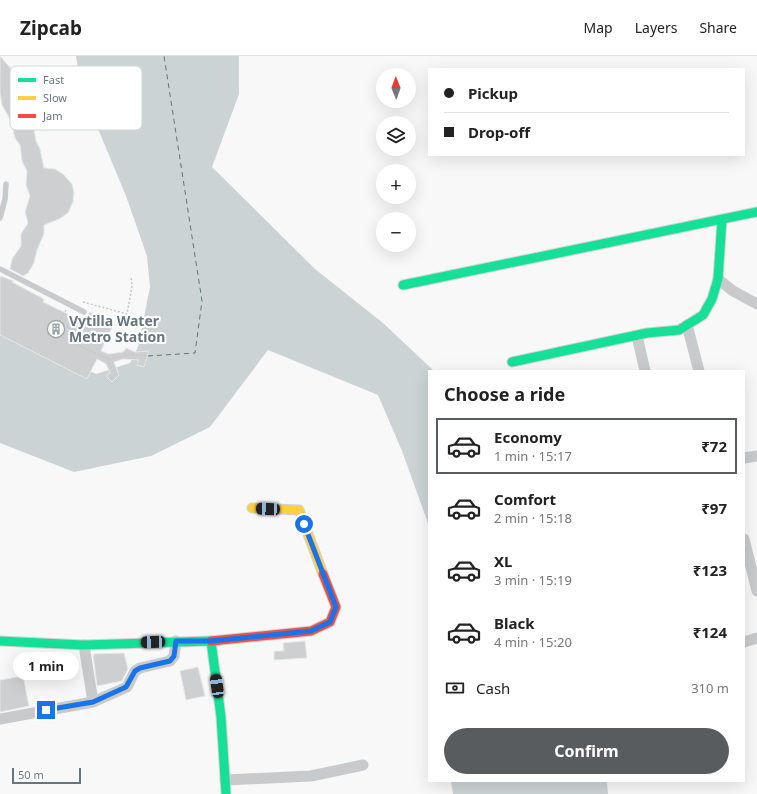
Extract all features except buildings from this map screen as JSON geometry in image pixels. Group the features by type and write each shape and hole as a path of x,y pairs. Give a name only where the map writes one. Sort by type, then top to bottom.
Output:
{"street":[{"path":"404,285 757,212"},
{"path":"512,362 637,336 679,330 703,315 712,299 718,279 722,220"},
{"path":"718,279 733,291 757,304"},
{"path":"687,325 699,370"},
{"path":"637,336 645,370"},
{"path":"745,458 757,456"},
{"path":"0,641 84,645 211,641 311,631 330,622 336,607 299,510 252,508"},
{"path":"745,543 757,591"},
{"path":"745,642 757,638"},
{"path":"0,719 93,702 126,687 135,671 140,668 170,661 174,656 176,641"},
{"path":"211,641 221,717 226,794"},
{"path":"84,645 93,702"},
{"path":"225,780 311,776 363,765"}],"lane":[{"path":"0,218 5,199 6,184"},
{"path":"0,270 84,312"}],"path":[{"path":"77,302 127,314 132,286 131,276"},
{"path":"67,308 53,333 108,358 130,354 148,356"},
{"path":"108,358 115,374 111,378"}],"shaded area":[{"path":"76,56 239,56 239,94 212,167 315,269 383,323 433,370 428,370 428,523 402,451 378,395 268,350 210,427 151,456 74,472 0,443 0,329 96,374 130,363 138,347 150,287 147,256 126,196 98,130 142,130 142,66 78,66"},
{"path":"451,782 607,782 608,794 453,794"}],"ferry route":[{"path":"148,356 195,353 202,301 164,56"}],"traffic: fast":[{"path":"403,285 757,212"},
{"path":"512,362 647,333 679,330 703,315 712,299 718,279 722,220"},
{"path":"0,641 84,645 211,641 221,717 226,794"}],"traffic: slow":[{"path":"252,508 299,510 323,574"}],"traffic: jam":[{"path":"211,641 311,631 330,622 336,607 323,574"}],"place":[{"name":"Vytilla Water Metro Station","path":"56,329"}],"route":[{"path":"46,710 93,702 108,697 126,687 132,679 135,671 140,668 170,661 174,656 176,641 199,642 311,631 330,622 336,607 304,524"}]}
